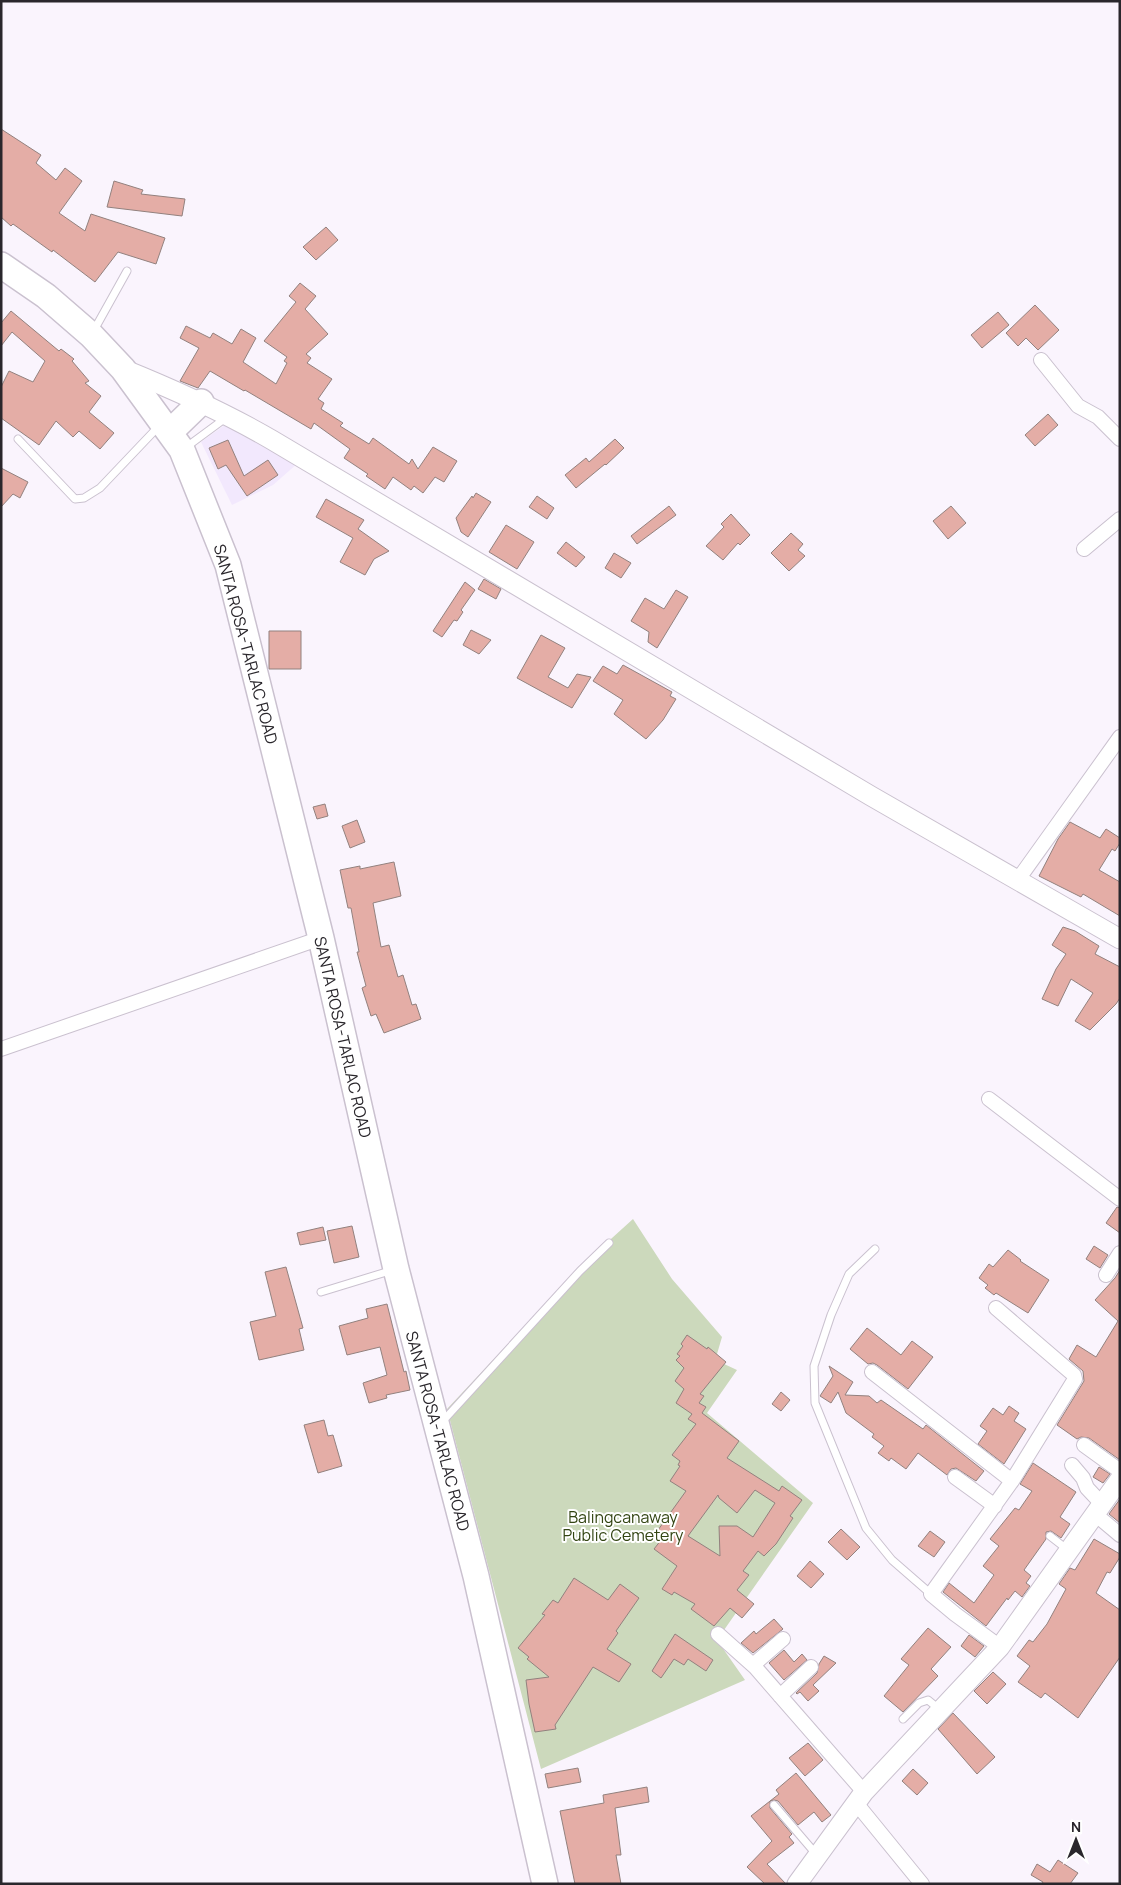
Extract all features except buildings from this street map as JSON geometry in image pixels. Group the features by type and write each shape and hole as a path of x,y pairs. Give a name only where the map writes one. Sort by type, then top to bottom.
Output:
{"highway":[{"name":"SANTA ROSA-TARLAC ROAD","path":"1,265 46,296 92,335 123,369 172,435 228,565 321,938 396,1269 476,1576 545,1884"},
{"path":"172,435 201,402"}],"street":[{"path":"1041,360 1078,406 1098,417 1120,439"},
{"path":"123,369 230,416 380,503 863,791 1120,939"},
{"path":"1084,549 1120,519"},
{"path":"1017,881 1120,737"},
{"path":"1,1050 321,938"},
{"path":"989,1099 1120,1199"},
{"path":"1106,1275 1120,1253"},
{"path":"996,1308 1074,1375 1075,1378 1012,1481 931,1594 1000,1647"},
{"path":"872,1372 1012,1481"},
{"path":"1084,1445 1120,1471"},
{"path":"1072,1465 1083,1478 1098,1509 1120,1535"},
{"path":"955,1477 995,1506"},
{"path":"797,1884 860,1798 1000,1647 1120,1479"},
{"path":"718,1634 753,1665 780,1696 860,1798 922,1884"},
{"path":"753,1665 783,1639"},
{"path":"780,1696 811,1667"}],"lane":[{"path":"92,335 127,271"},
{"path":"18,439 75,499 84,498 100,488 172,435 230,416"},
{"path":"438,1426 580,1271 609,1243"},
{"path":"875,1249 849,1274 831,1314 814,1366 816,1403 866,1528 892,1560 931,1594"},
{"path":"321,1292 396,1269"},
{"path":"1050,1536 1069,1550"},
{"path":"903,1719 923,1701 928,1700 932,1702 940,1710"},
{"path":"774,1805 817,1856"}],"shaded area":[{"path":"229,422 298,463 273,485 232,505 201,442"}],"green space":[{"name":"Balingcanaway Public Cemetery","path":"633,1219 672,1279 722,1337 717,1354 722,1363 737,1370 707,1413 813,1503 717,1640 745,1680 541,1769 447,1409 580,1267"}]}
